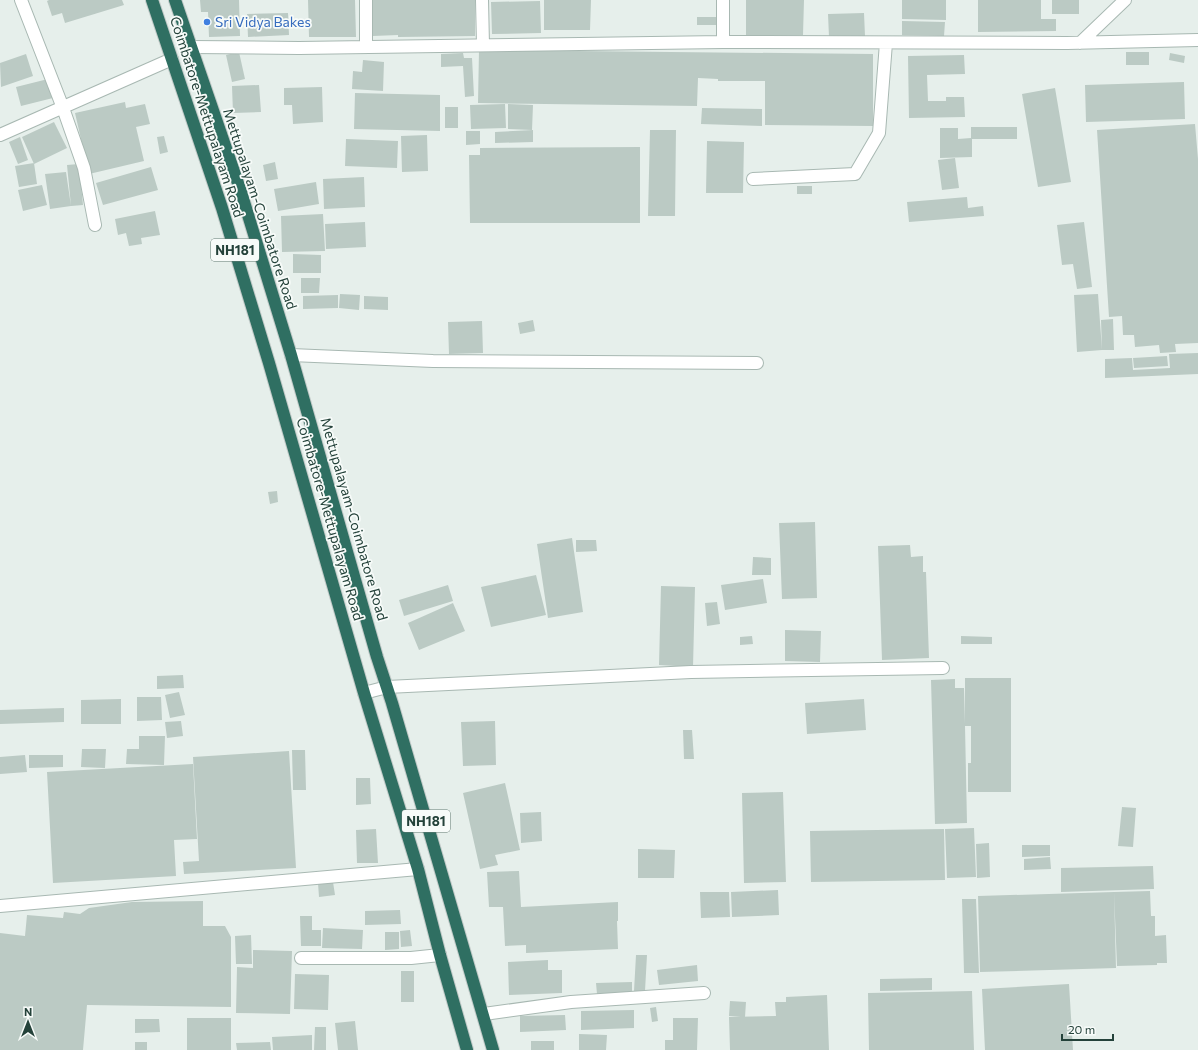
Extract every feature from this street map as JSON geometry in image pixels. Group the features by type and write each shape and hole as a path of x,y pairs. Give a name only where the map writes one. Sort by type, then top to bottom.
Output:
{"highway":[{"name":"Coimbatore-Mettupalayam Road","path":"152,0 222,208 269,363 364,693 418,869 440,955 467,1050"},
{"name":"Mettupalayam-Coimbatore Road","path":"175,0 241,192 291,355 333,498 377,658 387,687 484,1014 493,1050"}],"street":[{"path":"21,0 63,108 84,168 95,225"},
{"path":"366,0 366,46"},
{"path":"482,0 483,45"},
{"path":"723,0 723,42"},
{"path":"1080,43 1125,0"},
{"path":"191,47 299,48 723,42 1080,43 1198,40"},
{"path":"753,179 855,174 878,133 886,43"},
{"path":"0,135 172,59"},
{"path":"291,355 433,361 757,363"},
{"path":"364,693 387,687 691,672 943,668"},
{"path":"0,906 418,869"},
{"path":"301,958 411,958 440,955"},
{"path":"484,1014 571,1002 704,993"}],"building":[{"path":"122,0 124,5 65,23 62,13 52,16 47,1"},
{"path":"200,0 239,0 240,36 209,37 208,12 201,12"},
{"path":"308,0 355,0 356,37 309,37"},
{"path":"373,0 475,0 475,36 373,36"},
{"path":"544,0 591,0 590,30 544,30"},
{"path":"746,0 804,0 803,35 746,35"},
{"path":"902,0 946,0 946,20 902,19"},
{"path":"978,0 1041,0 1041,19 1056,19 1056,31 978,32"},
{"path":"1052,0 1079,0 1079,14 1052,14"},
{"path":"540,1 541,33 492,34 491,2"},
{"path":"288,13 289,35 248,37 247,14"},
{"path":"864,13 865,36 829,37 828,14"},
{"path":"697,17 716,17 716,25 697,25"},
{"path":"902,21 945,22 944,36 902,35"},
{"path":"479,50 873,54 873,126 765,125 765,81 718,81 718,79 698,78 697,106 478,103"},
{"path":"239,52 245,79 232,82 226,55"},
{"path":"1126,52 1149,52 1149,65 1126,65"},
{"path":"463,53 464,58 472,58 474,96 465,97 463,66 441,67 441,54"},
{"path":"1170,53 1185,56 1184,63 1169,60"},
{"path":"26,54 33,76 1,87 0,63"},
{"path":"964,55 965,74 927,75 928,101 946,101 946,97 964,97 965,117 909,118 908,56"},
{"path":"363,60 384,62 383,91 352,89 353,71 362,72"},
{"path":"48,79 53,98 21,106 16,87"},
{"path":"1184,82 1185,119 1086,122 1085,85"},
{"path":"259,85 261,112 233,113 232,86"},
{"path":"322,87 323,122 293,124 292,105 284,105 284,88"},
{"path":"1055,88 1071,182 1038,187 1022,94"},
{"path":"355,93 440,95 440,131 354,129"},
{"path":"125,102 126,108 145,104 150,124 136,127 144,161 89,174 75,113"},
{"path":"505,104 506,128 471,129 470,105"},
{"path":"508,104 533,105 532,130 508,129"},
{"path":"445,107 458,107 458,128 445,128"},
{"path":"702,108 762,109 762,126 701,124"},
{"path":"54,122 67,148 34,164 22,137"},
{"path":"1195,124 1198,159 1198,343 1175,344 1176,352 1160,353 1159,345 1135,347 1134,335 1123,335 1122,316 1109,317 1097,130"},
{"path":"971,127 1017,127 1017,139 972,139 972,157 940,158 940,128 958,128 958,139 971,138"},
{"path":"533,130 533,142 495,143 495,132"},
{"path":"650,130 676,130 675,216 648,216"},
{"path":"466,131 480,131 480,144 466,145"},
{"path":"427,135 428,171 402,172 401,136"},
{"path":"164,136 168,152 160,154 157,137"},
{"path":"20,137 28,160 18,164 9,142"},
{"path":"346,139 398,141 397,168 345,166"},
{"path":"707,141 744,142 743,193 706,193"},
{"path":"640,147 640,223 470,223 469,155 480,155 480,148"},
{"path":"955,158 959,188 942,190 938,160"},
{"path":"275,162 278,179 266,181 263,165"},
{"path":"34,163 37,184 19,187 15,166"},
{"path":"79,164 83,205 71,206 67,165"},
{"path":"151,167 158,190 103,205 96,183"},
{"path":"66,172 71,206 50,209 45,174"},
{"path":"364,177 365,207 324,209 323,179"},
{"path":"316,182 319,204 278,211 274,189"},
{"path":"42,185 47,205 23,211 18,190"},
{"path":"797,186 812,186 812,194 797,194"},
{"path":"967,197 968,208 983,206 984,216 909,222 907,202"},
{"path":"155,211 160,235 141,238 142,244 129,246 126,233 118,235 115,219"},
{"path":"323,214 325,251 282,252 281,216"},
{"path":"365,222 366,247 326,249 325,224"},
{"path":"1084,222 1092,287 1077,289 1073,264 1062,265 1057,225"},
{"path":"293,254 321,255 321,273 293,273"},
{"path":"301,278 320,278 319,293 301,293"},
{"path":"340,294 360,295 359,310 339,308"},
{"path":"1098,294 1102,350 1077,352 1074,295"},
{"path":"338,295 338,308 303,309 303,296"},
{"path":"364,296 388,297 388,310 364,309"},
{"path":"1113,319 1114,350 1102,350 1101,320"},
{"path":"533,320 535,331 520,334 518,323"},
{"path":"482,321 483,353 449,354 448,322"},
{"path":"1198,353 1198,374 1105,378 1105,359 1132,358 1133,370 1170,368 1169,354"},
{"path":"1167,356 1168,366 1134,368 1133,358"},
{"path":"277,491 278,502 270,504 268,492"},
{"path":"815,522 817,598 782,599 779,523"},
{"path":"572,538 583,612 548,618 537,544"},
{"path":"576,540 596,540 597,551 576,552"},
{"path":"910,545 911,557 923,556 923,572 926,572 929,658 882,660 878,546"},
{"path":"753,557 771,558 771,575 752,575"},
{"path":"536,575 546,615 491,627 481,587"},
{"path":"763,579 767,603 725,610 721,585"},
{"path":"448,585 453,601 404,616 399,600"},
{"path":"661,586 695,587 693,667 659,665"},
{"path":"717,602 720,624 707,626 705,603"},
{"path":"453,603 465,631 419,650 408,623"},
{"path":"785,630 821,631 820,662 785,661"},
{"path":"752,636 753,644 740,645 740,637"},
{"path":"961,636 992,637 992,644 961,644"},
{"path":"183,675 184,688 157,689 157,676"},
{"path":"965,678 1011,678 1011,792 968,792 968,763 971,763 971,726 965,726 967,823 935,824 931,680 955,679 955,688 964,688 965,724"},
{"path":"179,692 185,715 170,718 165,695"},
{"path":"137,697 161,697 162,720 137,721"},
{"path":"121,699 121,724 81,724 81,700"},
{"path":"864,699 866,730 807,734 805,703"},
{"path":"64,708 64,722 0,724 0,710"},
{"path":"181,721 183,736 167,738 165,722"},
{"path":"495,721 496,765 463,766 461,722"},
{"path":"683,730 692,730 694,759 684,759"},
{"path":"139,736 165,736 164,765 126,764 127,749 139,749"},
{"path":"82,749 106,749 105,768 81,767"},
{"path":"292,750 305,750 306,790 293,790"},
{"path":"289,751 296,868 184,874 183,862 199,861 193,757"},
{"path":"25,755 27,772 0,774 0,757"},
{"path":"29,755 63,755 63,767 29,768"},
{"path":"193,764 197,839 174,840 176,876 53,883 47,772"},
{"path":"356,778 370,778 371,804 356,805"},
{"path":"505,783 520,850 495,855 498,865 480,869 463,793"},
{"path":"783,792 786,882 744,883 742,793"},
{"path":"1122,807 1136,808 1133,847 1118,846"},
{"path":"541,812 542,841 521,843 520,813"},
{"path":"974,828 976,877 947,878 945,829"},
{"path":"376,829 378,863 357,863 356,830"},
{"path":"944,829 945,880 811,882 810,831"},
{"path":"989,843 990,877 977,878 976,844"},
{"path":"1022,845 1050,845 1050,856 1022,857"},
{"path":"638,849 675,850 674,878 638,878"},
{"path":"1050,857 1051,869 1024,870 1024,859"},
{"path":"1153,866 1154,889 1061,892 1061,868"},
{"path":"519,871 521,907 618,902 618,949 526,953 526,945 505,946 503,907 489,907 487,872"},
{"path":"333,882 335,895 319,897 318,883"},
{"path":"778,890 779,915 732,917 731,892"},
{"path":"1150,891 1151,916 1155,916 1155,936 1166,935 1167,963 1157,963 1157,965 1117,966 1114,892"},
{"path":"700,892 729,892 730,917 701,918"},
{"path":"1114,892 1116,968 980,972 978,896"},
{"path":"962,899 976,899 979,973 964,973"},
{"path":"203,901 203,926 225,926 231,937 231,1007 87,1005 83,1050 0,1050 0,933 25,936 27,915 63,918 64,912 80,914 89,908 132,902"},
{"path":"400,910 401,924 365,925 365,911"},
{"path":"300,916 312,916 312,930 321,930 321,946 301,946"},
{"path":"323,928 363,930 362,949 322,948"},
{"path":"410,930 412,946 401,947 400,931"},
{"path":"385,932 399,932 399,949 385,950"},
{"path":"251,935 252,964 236,964 235,936"},
{"path":"253,950 292,951 290,1014 236,1013 237,967 253,968"},
{"path":"636,955 647,955 645,991 634,991"},
{"path":"548,960 548,970 562,970 562,993 509,995 508,962"},
{"path":"697,965 698,981 659,985 657,970"},
{"path":"401,971 414,971 414,1002 401,1002"},
{"path":"295,974 329,975 328,1010 294,1009"},
{"path":"932,978 932,990 880,991 880,979"},
{"path":"632,982 632,993 597,994 596,983"},
{"path":"1069,984 1073,1050 985,1050 982,989"},
{"path":"972,991 974,1050 869,1050 868,993"},
{"path":"827,995 829,1050 730,1050 729,1017 776,1016 775,1002 786,1002 786,997"},
{"path":"730,1001 746,1002 745,1017 729,1016"},
{"path":"656,1007 658,1021 652,1022 650,1008"},
{"path":"634,1010 634,1028 581,1030 581,1011"},
{"path":"565,1015 566,1030 520,1032 520,1016"},
{"path":"187,1018 231,1018 231,1050 187,1050"},
{"path":"673,1018 698,1018 697,1050 665,1050 665,1040 673,1040"},
{"path":"135,1019 159,1019 160,1032 135,1033"},
{"path":"355,1021 358,1050 338,1050 335,1023"},
{"path":"315,1027 326,1027 326,1050 314,1050"},
{"path":"579,1034 607,1035 606,1050 579,1050"},
{"path":"312,1035 312,1050 273,1050 272,1037"},
{"path":"531,1041 554,1041 554,1050 531,1050"},
{"path":"135,1042 147,1042 147,1050 135,1050"},
{"path":"270,1042 271,1050 237,1050 236,1043"}],"place":[{"name":"Sri Vidya Bakes","path":"207,22"}]}
